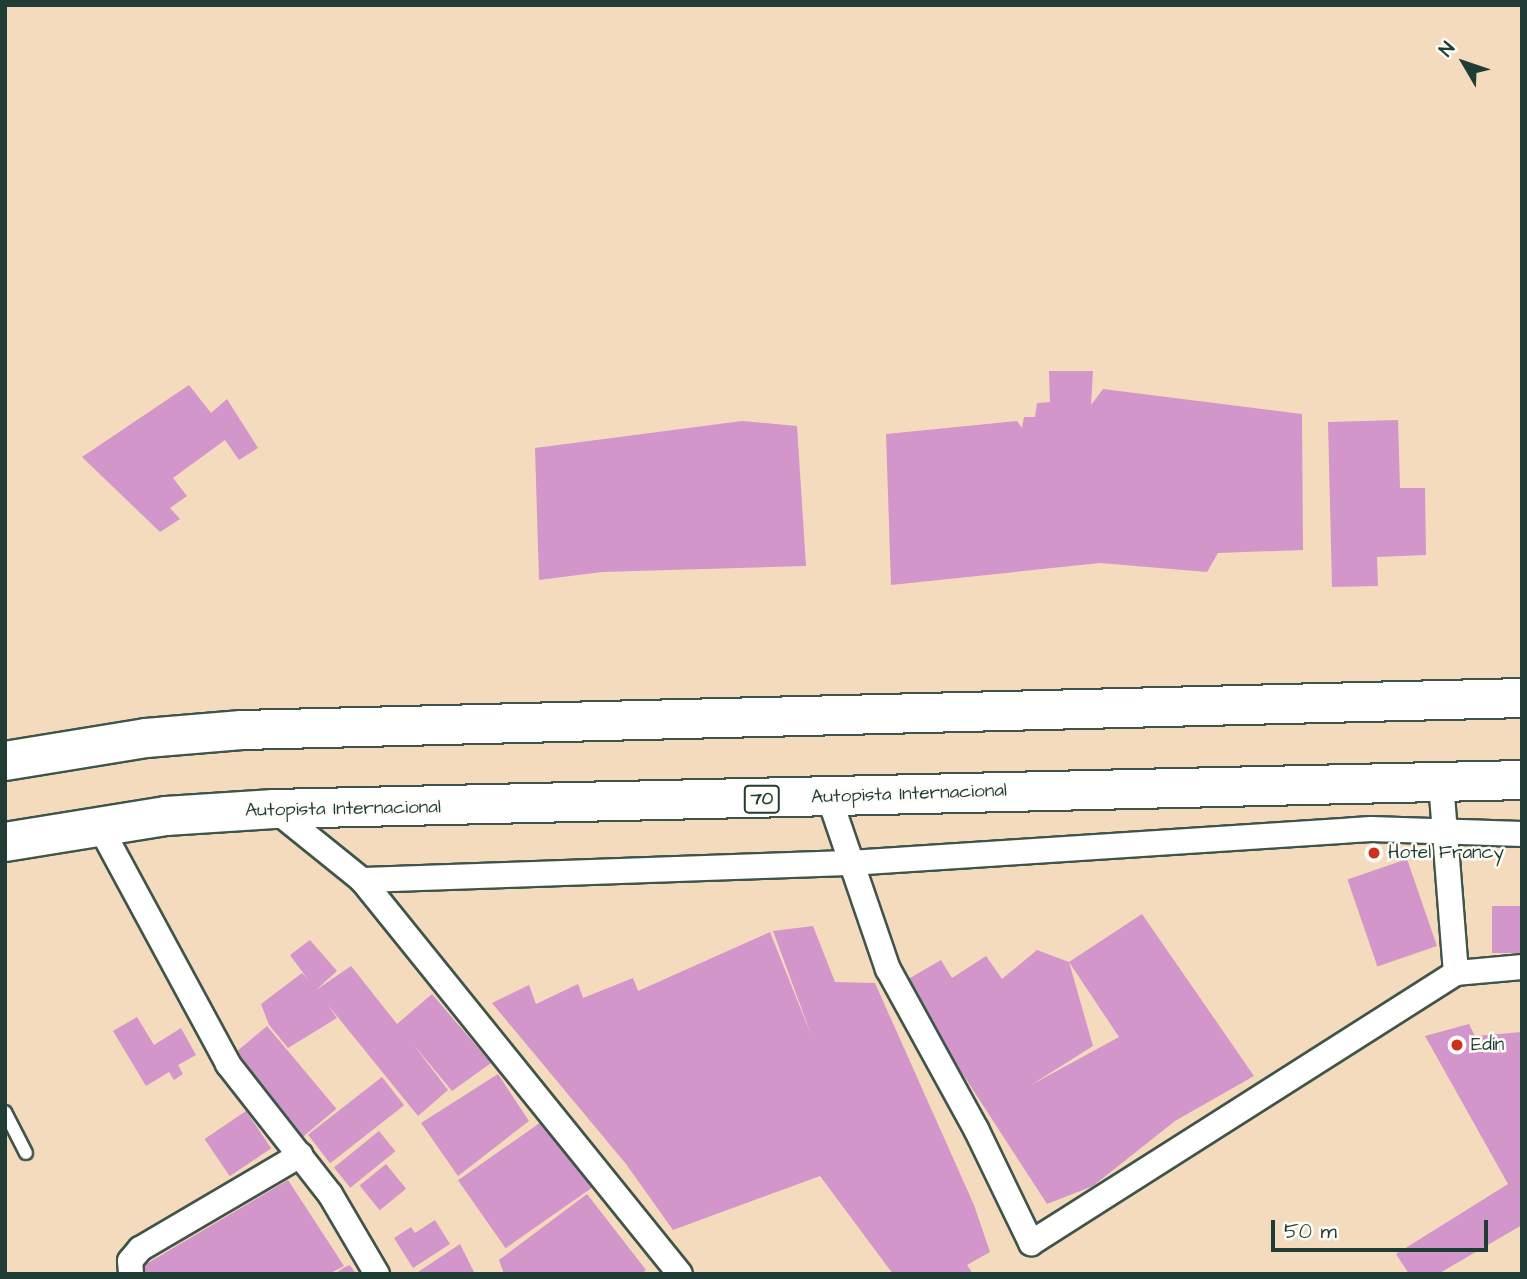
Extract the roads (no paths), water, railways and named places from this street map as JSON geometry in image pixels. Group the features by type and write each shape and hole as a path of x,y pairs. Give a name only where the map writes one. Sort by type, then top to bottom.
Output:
{"highway":[{"path":"5,761 146,738 242,730 1522,698"},
{"name":"Autopista Internacional","path":"5,842 99,825 274,809 1522,780"}],"street":[{"path":"1441,782 1456,973"},
{"path":"829,797 888,970 976,1129 1031,1243 1456,973 1522,967"},
{"path":"274,809 362,880 680,1274"},
{"path":"99,825 228,1064 330,1194 377,1274"},
{"path":"362,880 850,863 1371,829 1522,834"},
{"path":"131,1274 130,1261 140,1249 300,1156"}],"lane":[{"path":"5,1112 26,1153"}],"place":[{"name":"Hotel Francy","path":"1374,853"},
{"name":"Edín","path":"1457,1045"}]}
